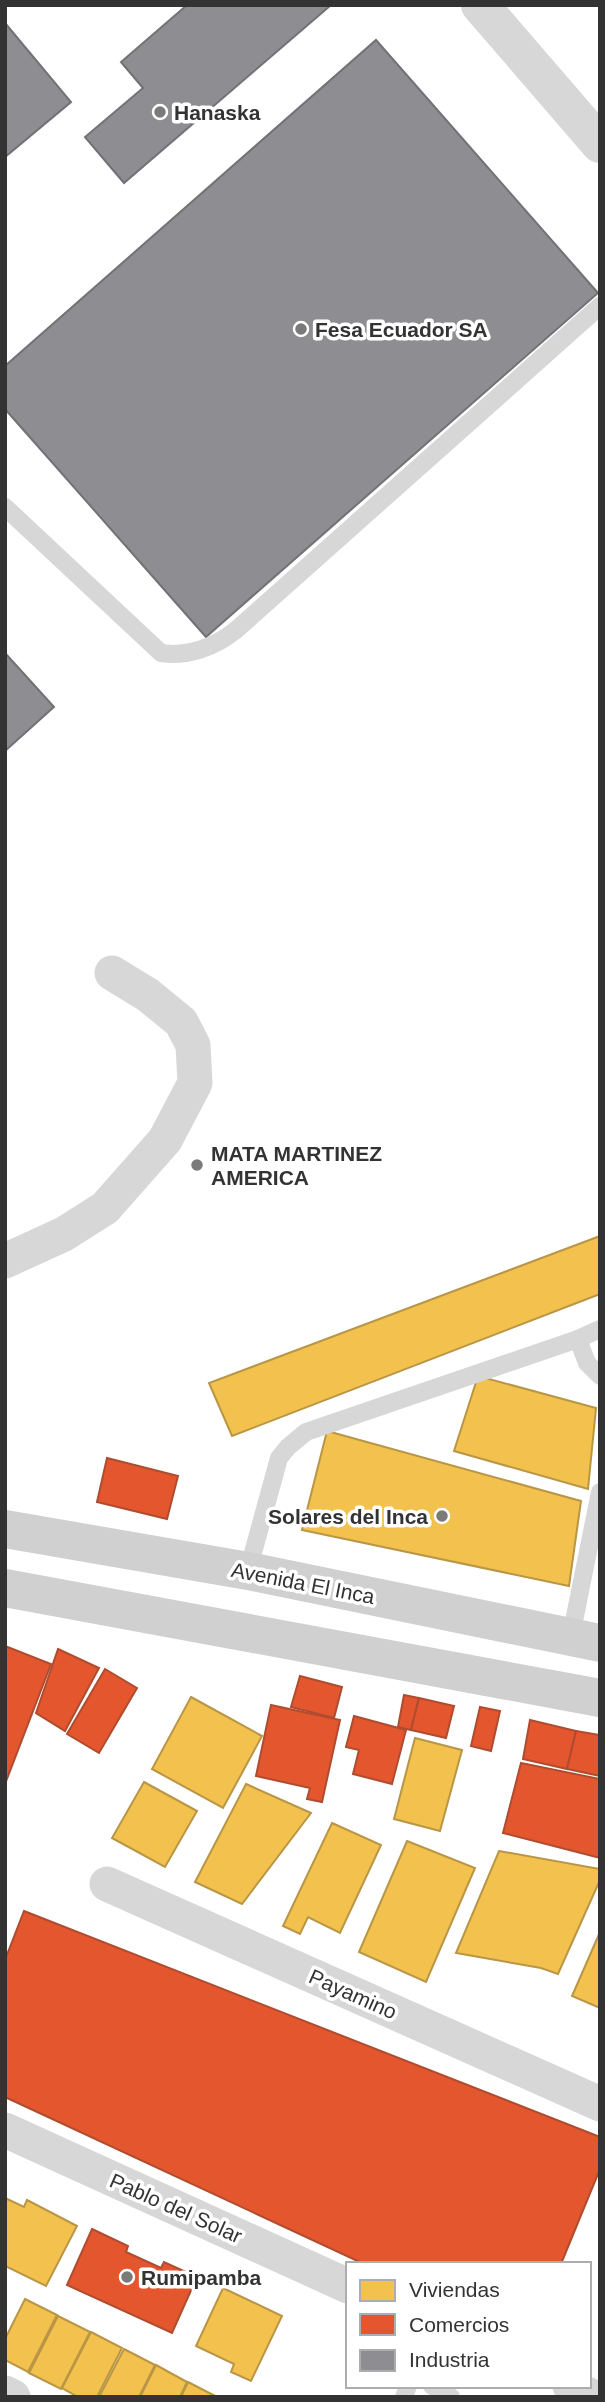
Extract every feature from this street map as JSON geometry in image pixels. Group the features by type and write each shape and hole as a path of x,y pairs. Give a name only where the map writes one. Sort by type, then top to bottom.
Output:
{"main road":[{"name":"Avenida El Inca","path":"5,1529 248,1571 585,1639"},
{"path":"5,1588 600,1698"}],"street":[{"path":"480,5 600,144"},
{"path":"5,1261 64,1234 105,1208 165,1140 195,1083 193,1045 181,1022 148,995 112,973"},
{"name":"Payamino","path":"107,1884 600,2104"},
{"name":"Pablo del Solar","path":"5,2130 346,2285"},
{"path":"574,2388 593,2397"},
{"path":"5,2393 13,2397"}],"lane":[{"path":"5,507 161,653 172,655 207,648 220,643 236,631 600,306"},
{"path":"248,1571 279,1458 306,1432 578,1339 600,1329"},
{"path":"578,1339 587,1363 600,1376"},
{"path":"585,1639 600,1492"},
{"path":"435,2388 451,2397"}],"building: Viviendas":[{"path":"600,1236 600,1294 232,1436 209,1383"},
{"name":"Solares del Inca","path":"478,1376 596,1408 588,1489 454,1451"},
{"name":"Solares del Inca","path":"327,1431 581,1501 569,1586 302,1530"},
{"path":"191,1697 262,1736 223,1808 152,1769"},
{"path":"415,1738 462,1750 440,1831 394,1819"},
{"path":"144,1782 197,1811 165,1867 112,1838"},
{"path":"246,1784 311,1813 242,1904 195,1882"},
{"path":"332,1823 381,1845 340,1933 308,1917 300,1934 283,1926"},
{"path":"407,1841 475,1868 426,1982 359,1952"},
{"path":"499,1851 600,1869 600,1880 558,1974 541,1968 456,1953"},
{"path":"600,1932 600,2008 572,1996"},
{"path":"5,2198 24,2207 27,2200 77,2226 46,2286 5,2266"},
{"path":"223,2288 282,2316 251,2381 231,2372 234,2364 196,2346"},
{"path":"25,2299 57,2315 28,2372 5,2360 5,2339"},
{"path":"58,2316 90,2332 61,2389 29,2373"},
{"path":"91,2332 122,2348 97,2397 78,2397 62,2388"},
{"path":"124,2349 155,2365 139,2397 99,2397"},
{"path":"156,2365 187,2382 180,2397 140,2397"},
{"path":"188,2382 217,2397 181,2397"}],"building: Comercios":[{"path":"107,1458 178,1476 167,1519 97,1502"},
{"path":"5,1646 51,1664 5,1784"},
{"path":"58,1649 99,1668 65,1731 36,1713"},
{"path":"105,1669 137,1688 99,1753 67,1734"},
{"path":"300,1676 342,1687 334,1718 291,1707"},
{"path":"404,1695 419,1698 411,1730 398,1727"},
{"path":"419,1698 454,1706 446,1738 411,1730"},
{"path":"271,1705 340,1720 322,1802 307,1799 310,1788 256,1776"},
{"path":"480,1707 500,1711 491,1751 471,1746"},
{"path":"354,1716 406,1730 392,1784 353,1774 359,1750 346,1747"},
{"path":"530,1720 576,1731 567,1769 523,1759"},
{"path":"576,1731 600,1735 600,1776 567,1769"},
{"path":"521,1763 600,1779 600,1858 503,1833"},
{"path":"24,1911 600,2137 600,2169 562,2262 360,2262 5,2097 5,1960"},
{"path":"92,2229 128,2246 126,2252 161,2268 164,2262 197,2277 172,2333 67,2285"}],"building: Industria":[{"name":"Hanaska","path":"187,5 331,5 124,183 85,137 143,88 121,62"},
{"path":"5,23 71,102 5,157"},
{"name":"Fesa Ecuador SA","path":"376,40 598,293 206,637 5,409 5,366"},
{"path":"5,653 54,707 5,751"}],"place":[{"name":"Hanaska","path":"160,112"},
{"name":"Fesa Ecuador SA","path":"301,329"},
{"name":"MATA MARTINEZ AMERICA","path":"197,1165"},
{"name":"Solares del Inca","path":"442,1516"},
{"name":"Rumipamba","path":"127,2277"}]}
